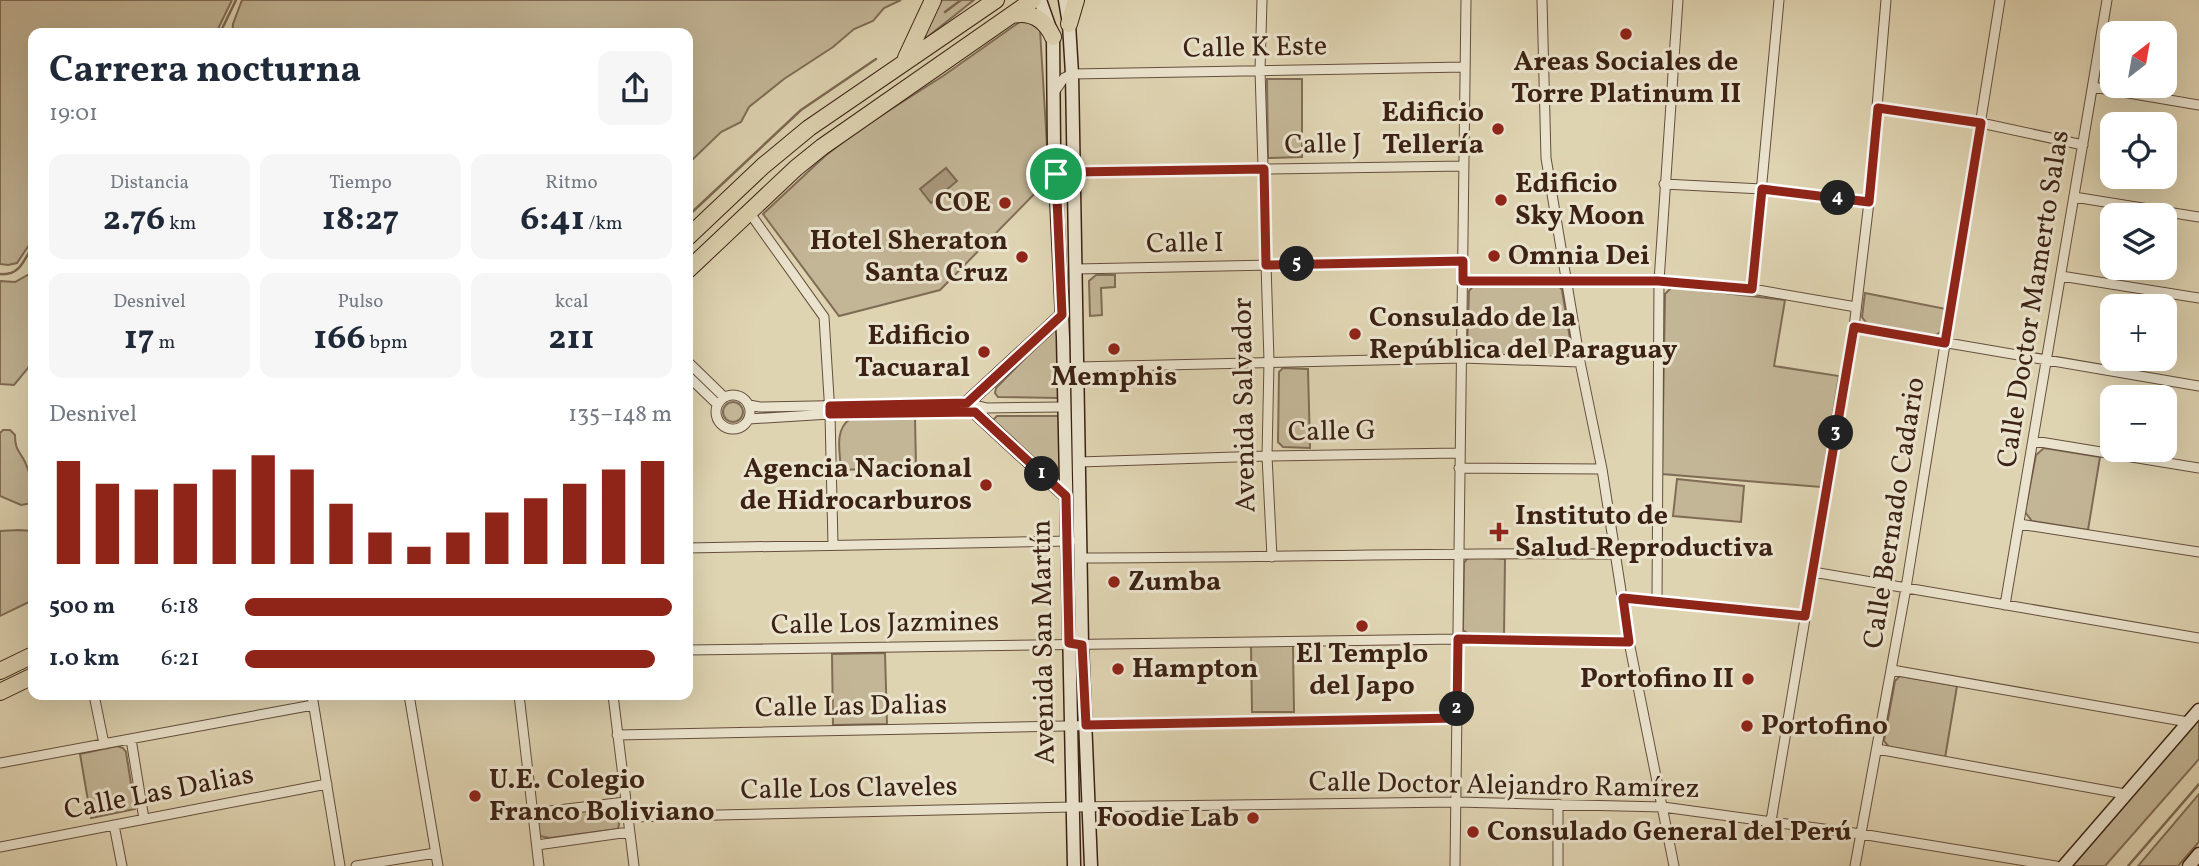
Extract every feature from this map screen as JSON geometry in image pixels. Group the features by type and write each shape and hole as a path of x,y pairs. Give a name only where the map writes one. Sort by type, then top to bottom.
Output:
{"highway":[{"path":"904,62 933,0"},
{"path":"693,232 764,166 820,120 996,0"},
{"path":"693,265 796,168 842,132 1034,0"},
{"path":"1069,24 1076,0"},
{"path":"1012,15 1031,14 1046,24 1053,37"},
{"path":"749,212 742,203 741,191 764,166"},
{"path":"0,671 28,657"},
{"path":"0,692 28,678"}],"main road":[{"name":"Avenida San Martín","path":"1040,0 1053,37 1052,76 1060,243 1066,496 1073,540 1081,558 1091,866"},
{"name":"Avenida San Martín","path":"1065,0 1072,74 1079,463 1069,643 1074,866"},
{"path":"1060,243 1075,243"},
{"path":"1062,315 976,408 1066,496"},
{"path":"1063,337 1077,338"},
{"path":"2064,866 2199,710"},
{"path":"2189,866 2199,854"}],"street":[{"name":"Avenida Salvador","path":"1262,0 1260,70 1269,361 1267,456 1272,557"},
{"path":"1455,866 1466,0"},
{"path":"1542,0 1546,158 1580,362 1602,469 1629,642 1674,866"},
{"path":"1657,600 1658,281 1678,0"},
{"path":"1752,289 1779,0"},
{"path":"1771,821 1854,327 1869,202 1886,0"},
{"name":"Calle Bernado Cadario","path":"1856,866 1906,588 2000,0"},
{"name":"Calle Doctor Mamerto Salas","path":"2005,605 2107,0"},
{"name":"Calle K Este","path":"1072,74 1465,67"},
{"path":"1054,93 1060,81 1072,74"},
{"path":"2093,87 2199,105"},
{"path":"1878,108 1981,123 2083,145"},
{"name":"Calle J","path":"1056,174 1464,166"},
{"path":"1664,184 1762,189 1869,202"},
{"path":"2074,197 2199,217"},
{"path":"749,212 824,317 830,410 833,545"},
{"name":"Calle I","path":"1076,269 1463,261"},
{"path":"2061,276 2199,298"},
{"path":"1463,281 1658,281 1752,289 1856,307"},
{"path":"1854,327 2199,386"},
{"path":"1078,367 1462,358 1580,362"},
{"path":"693,368 721,400"},
{"path":"693,380 721,400 738,396 749,405 830,410 1064,407"},
{"path":"721,400 716,418 725,428 739,429 749,419 830,410"},
{"path":"749,405 749,419"},
{"path":"2034,441 2199,468"},
{"name":"Calle G","path":"1079,463 1459,453"},
{"path":"1459,468 1602,469"},
{"path":"2019,524 2199,552"},
{"path":"693,548 1073,540"},
{"path":"1081,558 1459,553 1615,554"},
{"path":"1813,572 2199,638"},
{"path":"1623,598 1805,616"},
{"name":"Calle Los Jazmines","path":"693,650 1458,639 1629,642"},
{"path":"1892,670 2188,722"},
{"path":"95,700 104,744"},
{"path":"312,700 340,866"},
{"path":"410,700 438,866"},
{"path":"520,700 539,866"},
{"path":"613,700 634,866"},
{"path":"0,763 313,705"},
{"name":"Calle Las Dalias","path":"617,736 1457,718"},
{"path":"131,739 144,819"},
{"path":"1877,749 2125,794"},
{"name":"Calle Las Dalias","path":"0,847 327,785"},
{"path":"533,813 625,802"},
{"name":"Calle Doctor Alejandro Ramírez","path":"1072,807 1455,802 1663,807 1861,834 2056,866"},
{"path":"1558,804 1558,866"},
{"name":"Calle Los Claveles","path":"627,817 1072,807"},
{"path":"114,825 122,866"},
{"path":"537,845 629,832"},
{"path":"355,866 435,853"}],"shaded area":[{"path":"0,0 232,0 218,28 28,28 28,246 17,263 0,264"},
{"path":"242,0 901,0 884,8 873,21 854,29 833,47 784,79 749,107 741,122 721,132 693,159 693,28 233,28"},
{"path":"940,0 974,0 921,42"},
{"path":"1021,21 1035,23 1040,30 1049,179 940,290 839,316 763,214 825,156 857,131 943,76"},
{"path":"1267,79 1302,79 1302,157 1268,158"},
{"path":"946,168 957,181 931,203 920,189"},
{"path":"28,275 28,368 14,385 0,384 0,281 15,282"},
{"path":"1096,275 1115,275 1115,287 1101,288 1102,315 1090,316 1089,281"},
{"path":"1474,285 1559,286 1562,290 1572,351 1566,358 1474,355 1467,350 1469,291"},
{"path":"1672,287 1785,300 1774,366 1839,376 1821,487 1662,474 1665,294"},
{"path":"1865,293 1946,309 1943,330 1935,336 1867,324 1862,317"},
{"path":"1057,326 1058,398 998,397 996,388"},
{"path":"1283,368 1308,369 1310,448 1283,447 1278,442 1279,372"},
{"path":"733,402 740,405 743,412 740,419 733,422 726,419 723,412 726,405"},
{"path":"997,416 1060,416 1061,485 991,422"},
{"path":"915,417 916,467 841,470 840,435 850,419"},
{"path":"10,430 15,435 17,447 28,470 28,504 21,505 0,496 0,433"},
{"path":"2044,448 2100,457 2088,530 2032,521 2025,512 2036,455"},
{"path":"1677,479 1744,486 1741,522 1673,516"},
{"path":"0,531 28,531 28,602 0,616"},
{"path":"1469,556 1505,559 1504,636 1470,635 1463,630 1464,563"},
{"path":"1251,646 1293,646 1294,712 1252,712"},
{"path":"885,653 887,724 833,725 832,654"},
{"path":"1900,676 1957,686 1945,758 1890,748 1884,741 1895,681"},
{"path":"2199,719 2199,759 2105,866 2072,866"},
{"path":"117,746 126,752 135,809 91,818 80,754"},
{"path":"2199,794 2199,842 2178,866 2138,866"},
{"path":"613,808 619,812 618,829 550,838 539,836 537,825 547,815"}],"waterway":[{"path":"222,28 236,0"},
{"path":"945,12 961,0"},
{"path":"693,211 801,110 876,59"},
{"path":"0,274 17,270 28,254"},
{"path":"2128,866 2199,784"}],"place":[{"name":"Areas Sociales de Torre Platinum II","path":"1626,34"},
{"name":"Edificio Tellería","path":"1498,129"},
{"name":"Edificio Sky Moon","path":"1501,200"},
{"name":"COE","path":"1005,203"},
{"name":"Omnia Dei","path":"1494,256"},
{"name":"Hotel Sheraton Santa Cruz","path":"1022,257"},
{"name":"Consulado de la República del Paraguay","path":"1355,334"},
{"name":"Memphis","path":"1114,349"},
{"name":"Edificio Tacuaral","path":"984,352"},
{"name":"Agencia Nacional de Hidrocarburos","path":"986,485"},
{"name":"Instituto de Salud Reproductiva","path":"1499,532"},
{"name":"Zumba","path":"1114,582"},
{"name":"El Templo del Japo","path":"1362,626"},
{"name":"Hampton","path":"1118,669"},
{"name":"Portofino II","path":"1748,679"},
{"name":"Portofino","path":"1747,726"},
{"name":"U.E. Colegio Franco Boliviano","path":"475,796"},
{"name":"Foodie Lab","path":"1253,818"},
{"name":"Consulado General del Perú","path":"1473,832"}],"route":[{"path":"1878,108 1981,123 1945,343 1854,327 1805,616 1623,598 1629,642 1458,639 1457,718 1086,725 1082,645 1069,643 1066,496 975,412 830,414 830,406 967,403 1062,315 1056,174 1264,169 1266,265 1463,261 1463,281 1658,281 1752,289 1762,189 1869,202 1878,108"}]}
